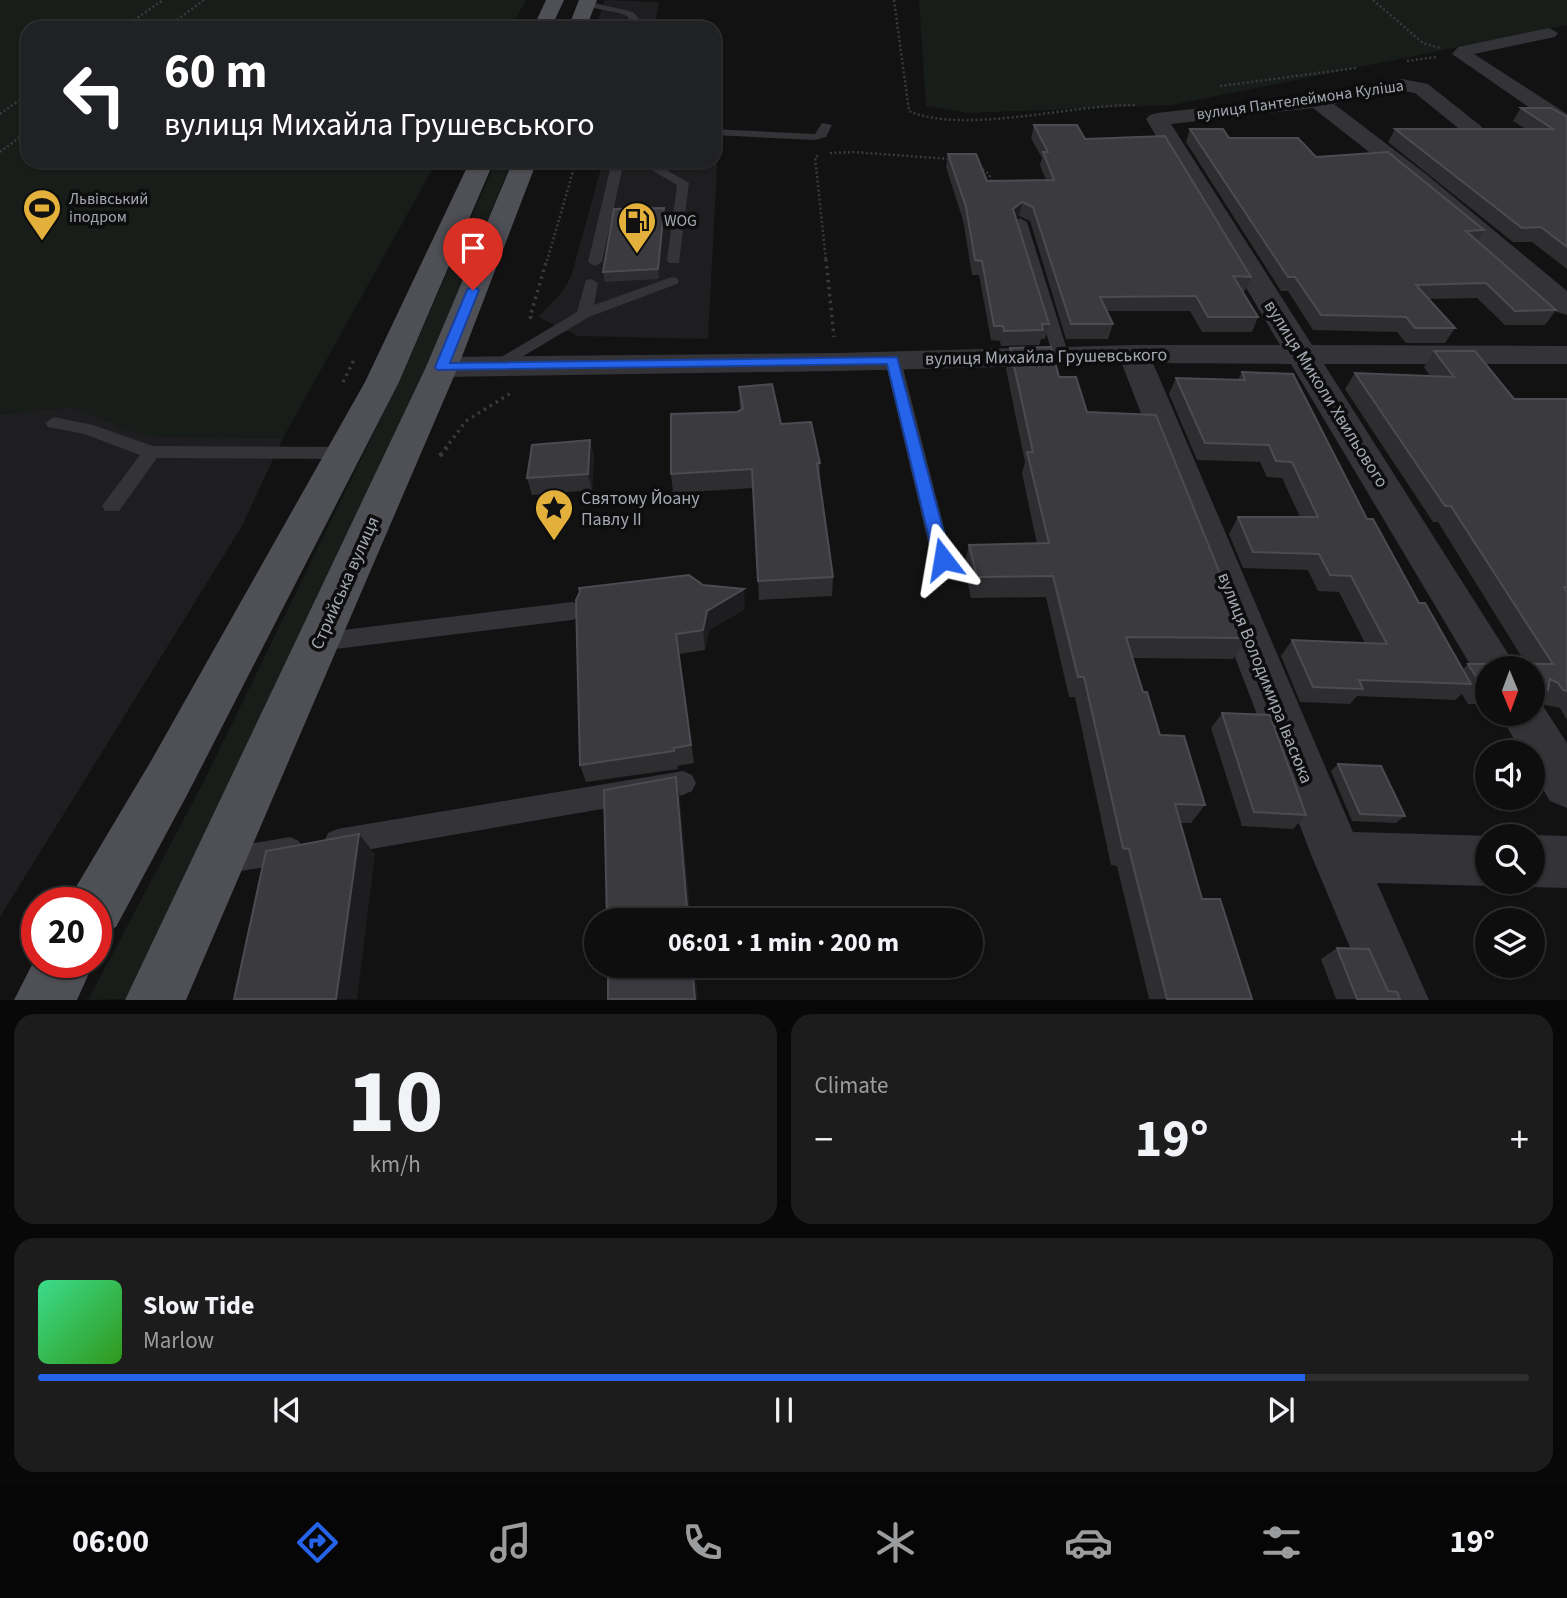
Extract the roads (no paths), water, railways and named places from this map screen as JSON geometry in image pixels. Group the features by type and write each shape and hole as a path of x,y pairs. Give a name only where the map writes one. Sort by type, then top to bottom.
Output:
{"main road":[{"path":"545,21 555,0"},
{"path":"580,21 587,2"},
{"path":"107,887 169,778 382,382 479,168"},
{"name":"Стрийська вулиця","path":"155,999 442,367 521,168"},
{"path":"44,999 56,978"}],"street":[{"path":"1549,33 1461,54 1567,122"},
{"name":"вулиця Пантелеймона Куліша","path":"1144,108 1317,101 1411,85 1421,88 1471,127"},
{"path":"1317,101 1418,179 1567,306"},
{"name":"вулиця Миколи Хвильового","path":"1144,108 1302,355 1488,656"},
{"name":"вулиця Михайла Грушевського","path":"442,367 837,362 1134,354 1567,355"},
{"name":"вулиця Володимира Івасюка","path":"1134,354 1338,858 1401,999"},
{"path":"1530,726 1567,785"},
{"path":"1338,858 1475,860"},
{"path":"1545,861 1567,862"}],"lane":[{"path":"587,2 630,14 636,21"},
{"path":"721,132 815,137 822,135 826,125"},
{"path":"595,262 616,168"},
{"path":"655,168 683,183 674,260"},
{"path":"1020,222 1061,356"},
{"path":"495,366 584,314 672,281"},
{"path":"584,314 591,283"},
{"path":"893,360 943,559"},
{"path":"54,424 87,429 152,452 344,453"},
{"path":"112,506 152,452"},
{"path":"319,642 572,611"},
{"path":"219,862 684,783"}],"place":[{"name":"Львівський іподром","path":"42,242"},
{"name":"WOG","path":"637,255"},
{"name":"Святому Йоану Павлу ІІ","path":"554,542"}]}
